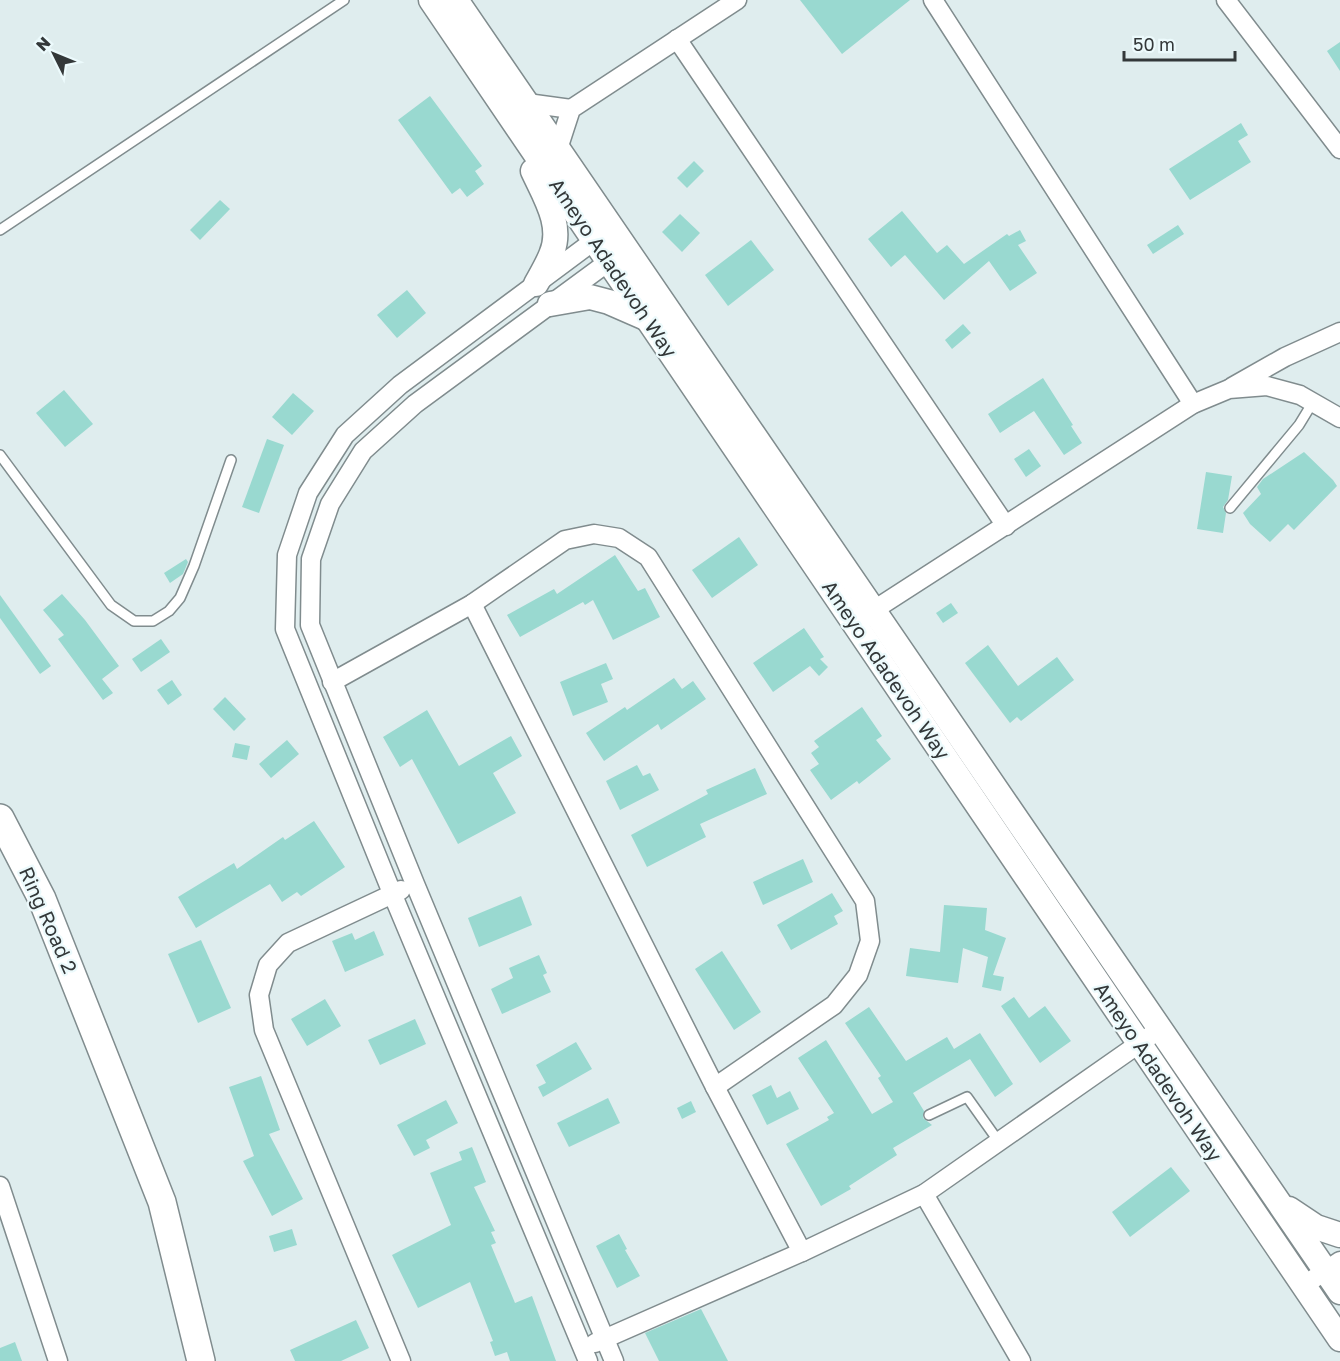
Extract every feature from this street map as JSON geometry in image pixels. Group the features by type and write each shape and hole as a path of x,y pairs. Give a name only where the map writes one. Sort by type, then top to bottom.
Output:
{"main road":[{"name":"Ring Road 2","path":"0,818 42,899 162,1202 201,1361"}],"street":[{"name":"Ameyo Adadevoh Way","path":"431,0 503,106 603,234 874,610 1277,1200 1337,1280"},
{"name":"Ameyo Adadevoh Way","path":"456,0 558,148 603,234"},
{"path":"558,148 571,109 737,0"},
{"path":"933,0 1194,404"},
{"path":"1226,0 1340,149"},
{"path":"677,39 1006,526"},
{"path":"527,103 571,109"},
{"path":"503,106 553,215 556,229 552,253 536,284"},
{"path":"603,234 400,385 345,435 308,494 287,555 285,630 585,1355 604,1339 802,1252 924,1194 1160,1029"},
{"name":"Ameyo Adadevoh Way","path":"617,255 648,319 1340,1339"},
{"path":"614,1361 415,884 310,625 311,559 330,504 363,451 406,412 617,255"},
{"path":"550,304 590,297 609,302 648,319"},
{"path":"854,623 1194,404 1229,389 1285,357 1340,332"},
{"path":"1229,389 1267,387 1300,395 1340,418"},
{"path":"332,682 472,604 566,540 594,534 619,538 648,557 866,901 870,940 858,975 834,1005 715,1087"},
{"path":"472,604 715,1087 802,1252"},
{"path":"401,1361 264,1030 259,995 268,965 288,943 415,884"},
{"path":"0,1186 58,1361"},
{"path":"924,1194 1021,1361"},
{"path":"1277,1200 1316,1227 1340,1235"},
{"path":"1309,1294 1337,1280"}],"lane":[{"path":"0,230 344,0"},
{"path":"1230,508 1299,425 1313,402"},
{"path":"0,455 111,605 134,621 153,621 169,611 180,598 194,566 231,460"},
{"path":"929,1115 967,1097 999,1142"}],"building":[{"path":"800,0 910,0 842,54"},
{"path":"1340,42 1340,71 1327,51"},
{"path":"430,96 482,166 475,171 484,184 467,197 460,188 452,194 398,120"},
{"path":"1241,123 1248,135 1238,141 1251,162 1190,200 1169,169"},
{"path":"694,161 704,171 687,188 677,178"},
{"path":"220,200 230,209 200,240 190,230"},
{"path":"902,211 937,253 947,245 964,264 1007,234 1009,236 1020,230 1026,241 1018,245 1037,273 1010,291 989,261 944,300 905,255 891,267 868,239"},
{"path":"680,214 700,233 682,252 662,232"},
{"path":"1178,225 1184,234 1153,254 1147,245"},
{"path":"751,240 774,270 728,306 705,275"},
{"path":"407,290 426,313 397,338 377,315"},
{"path":"963,324 971,333 952,349 945,340"},
{"path":"1043,378 1082,443 1064,455 1034,411 1000,433 988,414"},
{"path":"64,390 93,424 65,447 36,413"},
{"path":"293,393 314,411 292,435 272,417"},
{"path":"267,439 284,445 259,513 242,507"},
{"path":"1029,449 1041,466 1026,477 1014,459"},
{"path":"1304,452 1337,486 1294,530 1288,524 1270,542 1250,524 1243,513 1261,494 1257,487 1263,479"},
{"path":"1206,472 1232,476 1228,500 1223,507 1226,513 1223,533 1197,529"},
{"path":"739,537 758,565 712,598 692,570"},
{"path":"615,555 638,591 645,588 660,617 613,640 593,600 585,605 583,602 520,637 507,615 554,589 557,594"},
{"path":"186,559 188,562 183,574 170,583 164,573"},
{"path":"62,594 85,620 119,666 102,679 113,693 103,700 58,639 64,635 43,610"},
{"path":"0,595 51,666 40,674 0,618"},
{"path":"951,603 958,613 943,623 936,613"},
{"path":"804,628 824,657 820,659 828,667 819,676 810,666 773,692 753,663"},
{"path":"161,639 170,652 141,672 132,659"},
{"path":"988,645 1018,686 1057,657 1074,680 1021,721 1017,717 1010,723 965,663"},
{"path":"606,663 613,679 601,684 608,702 573,716 560,682"},
{"path":"674,678 682,689 693,681 706,699 661,730 658,724 604,761 586,733 625,707 627,710"},
{"path":"172,680 182,695 168,705 157,690"},
{"path":"225,697 246,719 234,731 213,709"},
{"path":"862,707 882,736 876,740 891,759 859,784 857,781 831,800 810,770 819,764 811,753 819,747 814,741"},
{"path":"427,710 459,766 511,736 522,756 493,773 516,813 458,844 412,759 400,767 383,737"},
{"path":"287,740 299,754 271,778 259,764"},
{"path":"235,743 250,746 247,760 232,757"},
{"path":"637,765 643,776 650,773 659,790 620,810 606,781"},
{"path":"755,768 767,794 700,824 706,837 647,867 631,835 708,794 706,790"},
{"path":"314,821 345,867 301,896 297,892 282,902 270,884 196,928 178,897 234,863 237,869 283,837 285,840"},
{"path":"803,859 813,882 763,905 753,882"},
{"path":"832,893 843,911 834,916 838,924 791,950 777,925"},
{"path":"521,896 532,925 479,947 468,918"},
{"path":"944,905 987,908 985,930 1006,938 993,975 1004,977 1001,991 982,987 988,957 963,948 958,983 906,976 910,948 940,952"},
{"path":"374,931 384,955 345,972 332,941 352,933 355,940"},
{"path":"201,940 231,1008 198,1023 168,954"},
{"path":"722,951 761,1012 734,1030 695,969"},
{"path":"539,955 547,973 543,975 551,992 502,1014 491,989 513,978 509,968"},
{"path":"1014,997 1029,1018 1045,1006 1071,1041 1040,1063 1001,1006"},
{"path":"325,999 341,1026 307,1046 291,1019"},
{"path":"869,1007 906,1061 947,1037 954,1049 980,1033 1013,1084 995,1097 970,1059 913,1093 924,1111 923,1118 932,1125 893,1148 897,1155 849,1186 851,1189 821,1206 786,1144 829,1120 827,1117 834,1113 798,1058 826,1040 872,1114 893,1102 878,1078 881,1076 845,1023"},
{"path":"415,1019 426,1044 380,1065 368,1040"},
{"path":"576,1042 592,1069 543,1097 538,1087 546,1083 536,1065"},
{"path":"261,1076 280,1130 269,1134 303,1199 272,1216 243,1161 254,1156 229,1087"},
{"path":"771,1085 777,1098 790,1091 799,1109 767,1125 752,1095"},
{"path":"608,1098 620,1123 569,1147 557,1123"},
{"path":"446,1100 458,1123 426,1140 430,1148 414,1156 397,1125"},
{"path":"691,1101 696,1112 682,1119 677,1108"},
{"path":"472,1147 486,1182 474,1187 495,1231 491,1232 496,1243 491,1245 515,1303 532,1296 556,1361 510,1361 507,1352 495,1356 490,1342 493,1341 470,1282 418,1308 392,1255 451,1225 430,1173 462,1160 459,1152"},
{"path":"1171,1167 1190,1191 1130,1237 1112,1212"},
{"path":"292,1229 297,1245 274,1252 269,1236"},
{"path":"619,1234 640,1276 617,1288 596,1246"},
{"path":"701,1309 728,1361 659,1361 645,1333"},
{"path":"356,1320 369,1348 341,1361 295,1361 290,1350"},
{"path":"15,1342 22,1361 0,1361 0,1348"}]}
